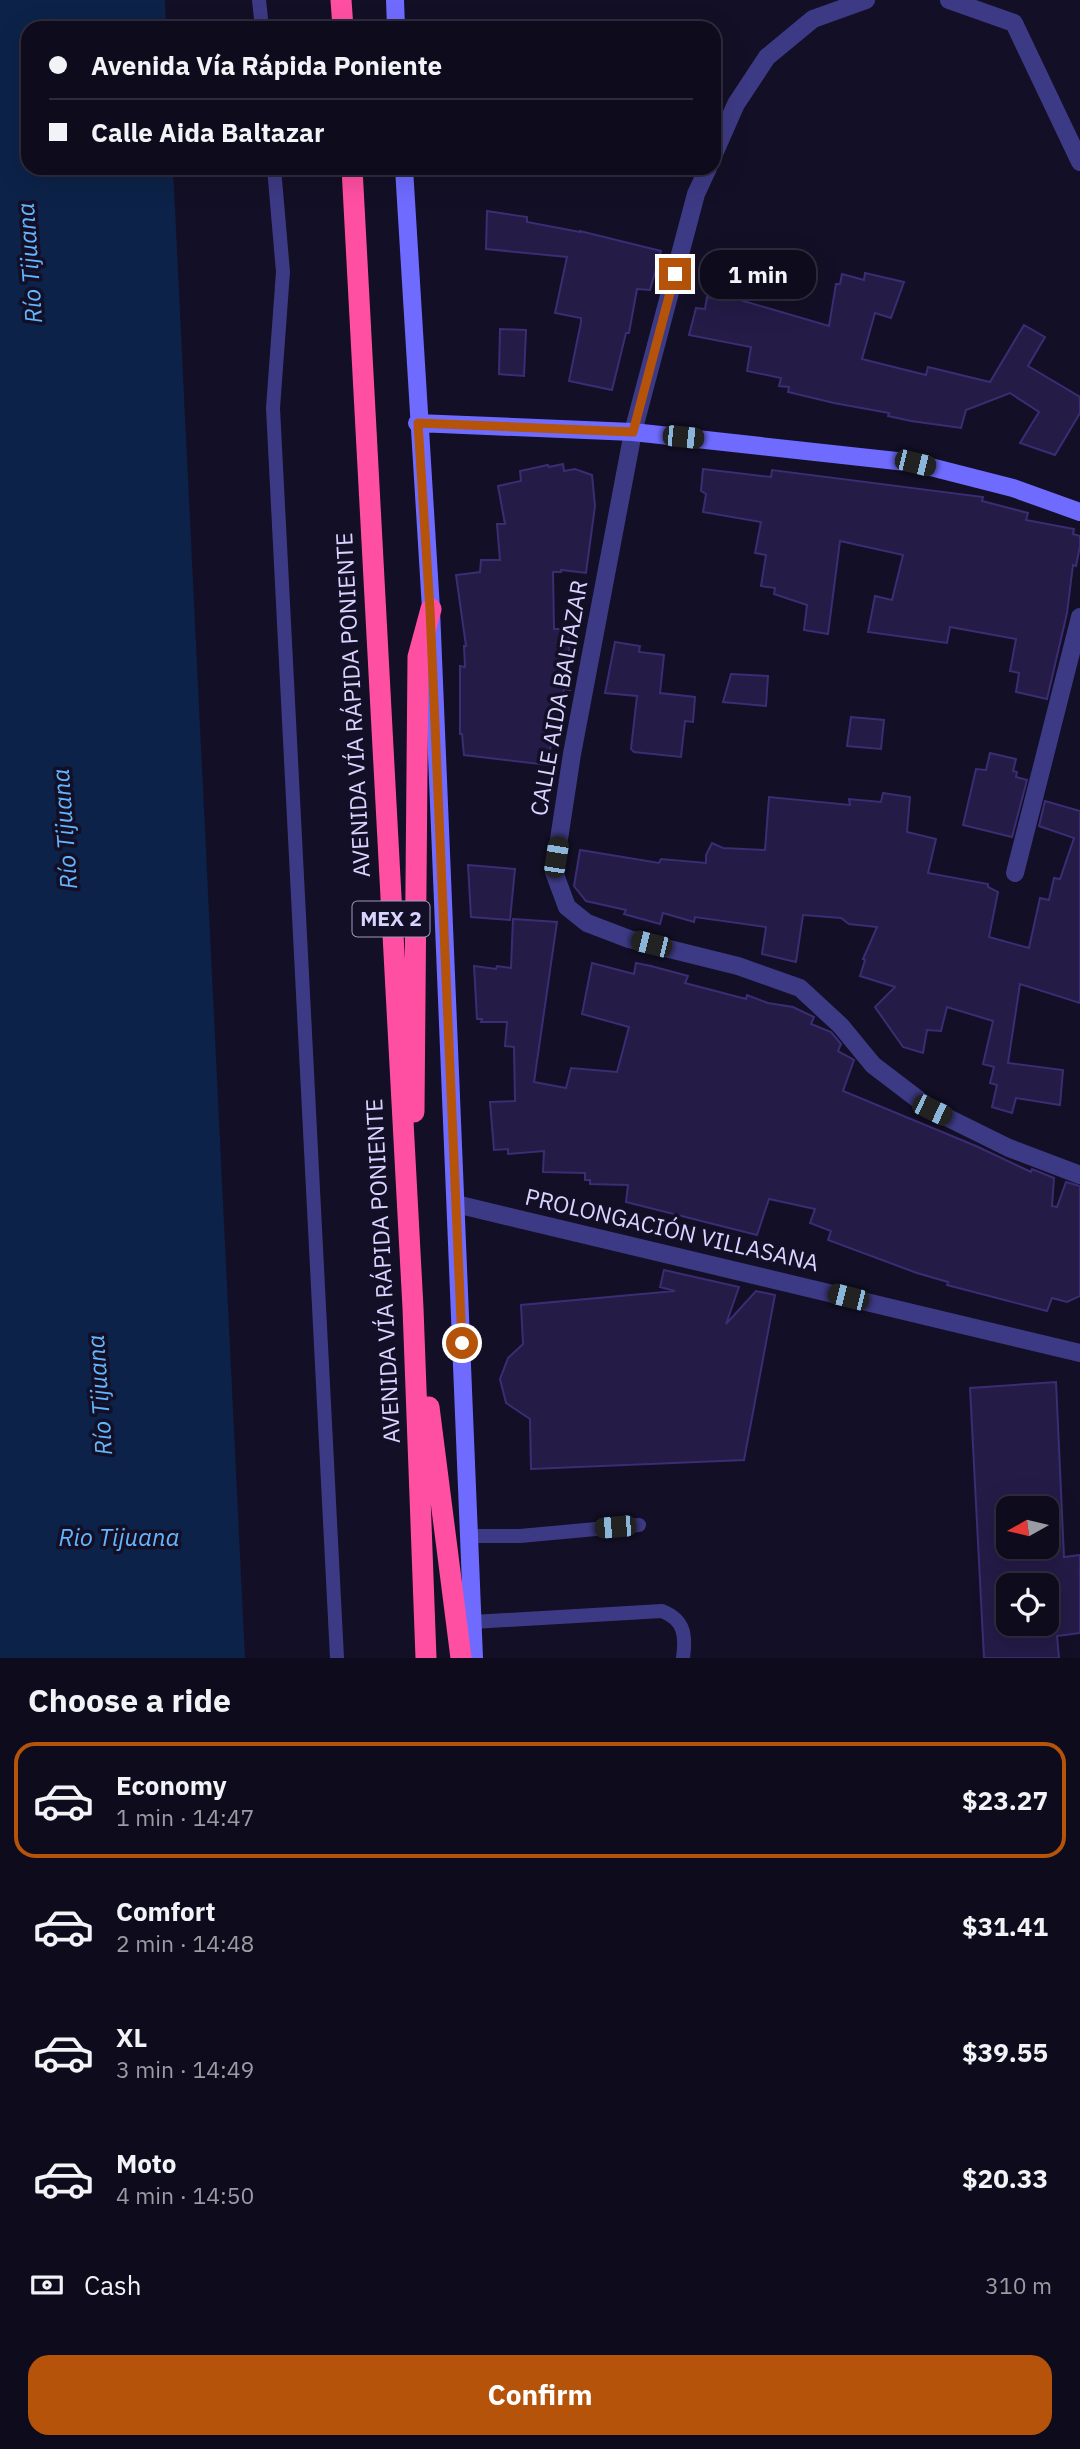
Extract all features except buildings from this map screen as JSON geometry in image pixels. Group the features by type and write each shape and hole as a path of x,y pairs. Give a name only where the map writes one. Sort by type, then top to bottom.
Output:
{"highway":[{"path":"341,0 342,21"},
{"name":"AVENIDA VÍA RÁPIDA PONIENTE","path":"352,175 413,1308 426,1658"},
{"path":"406,1200 414,1155 418,657 430,610"},
{"path":"413,1308 424,1367 461,1658"}],"main road":[{"path":"395,0 396,21"},
{"path":"404,175 430,610 474,1658"},
{"path":"418,423 633,432 915,463 1013,488 1080,512"}],"street":[{"path":"721,138 736,104 767,57 813,19 866,0"},
{"path":"949,0 1014,23 1080,162"},
{"name":"CALLE AIDA BALTAZAR","path":"705,175 696,194 633,432 572,754 554,872 567,907 587,923 629,939 738,966 800,988 841,1026 873,1065 932,1110 1009,1148 1080,1175"},
{"path":"1015,873 1080,617"},
{"name":"PROLONGACIÓN VILLASANA","path":"456,1204 1080,1353"}],"lane":[{"path":"259,0 261,21"},
{"path":"275,175 283,272 273,408 337,1658"},
{"path":"470,1536 520,1536 639,1525"},
{"path":"473,1622 662,1611 674,1616 681,1627 685,1643 683,1658"}],"water":[{"name":"Rio Tijuana","path":"0,0 165,0 166,21 21,21 21,175 173,175 245,1658 0,1658"}],"route":[{"path":"462,1343 430,610 418,423 633,432 675,274"}],"water label":[{"name":"Río Tijuana","path":"30,263"},
{"name":"Río Tijuana","path":"65,829"},
{"name":"Río Tijuana","path":"100,1395"}]}
